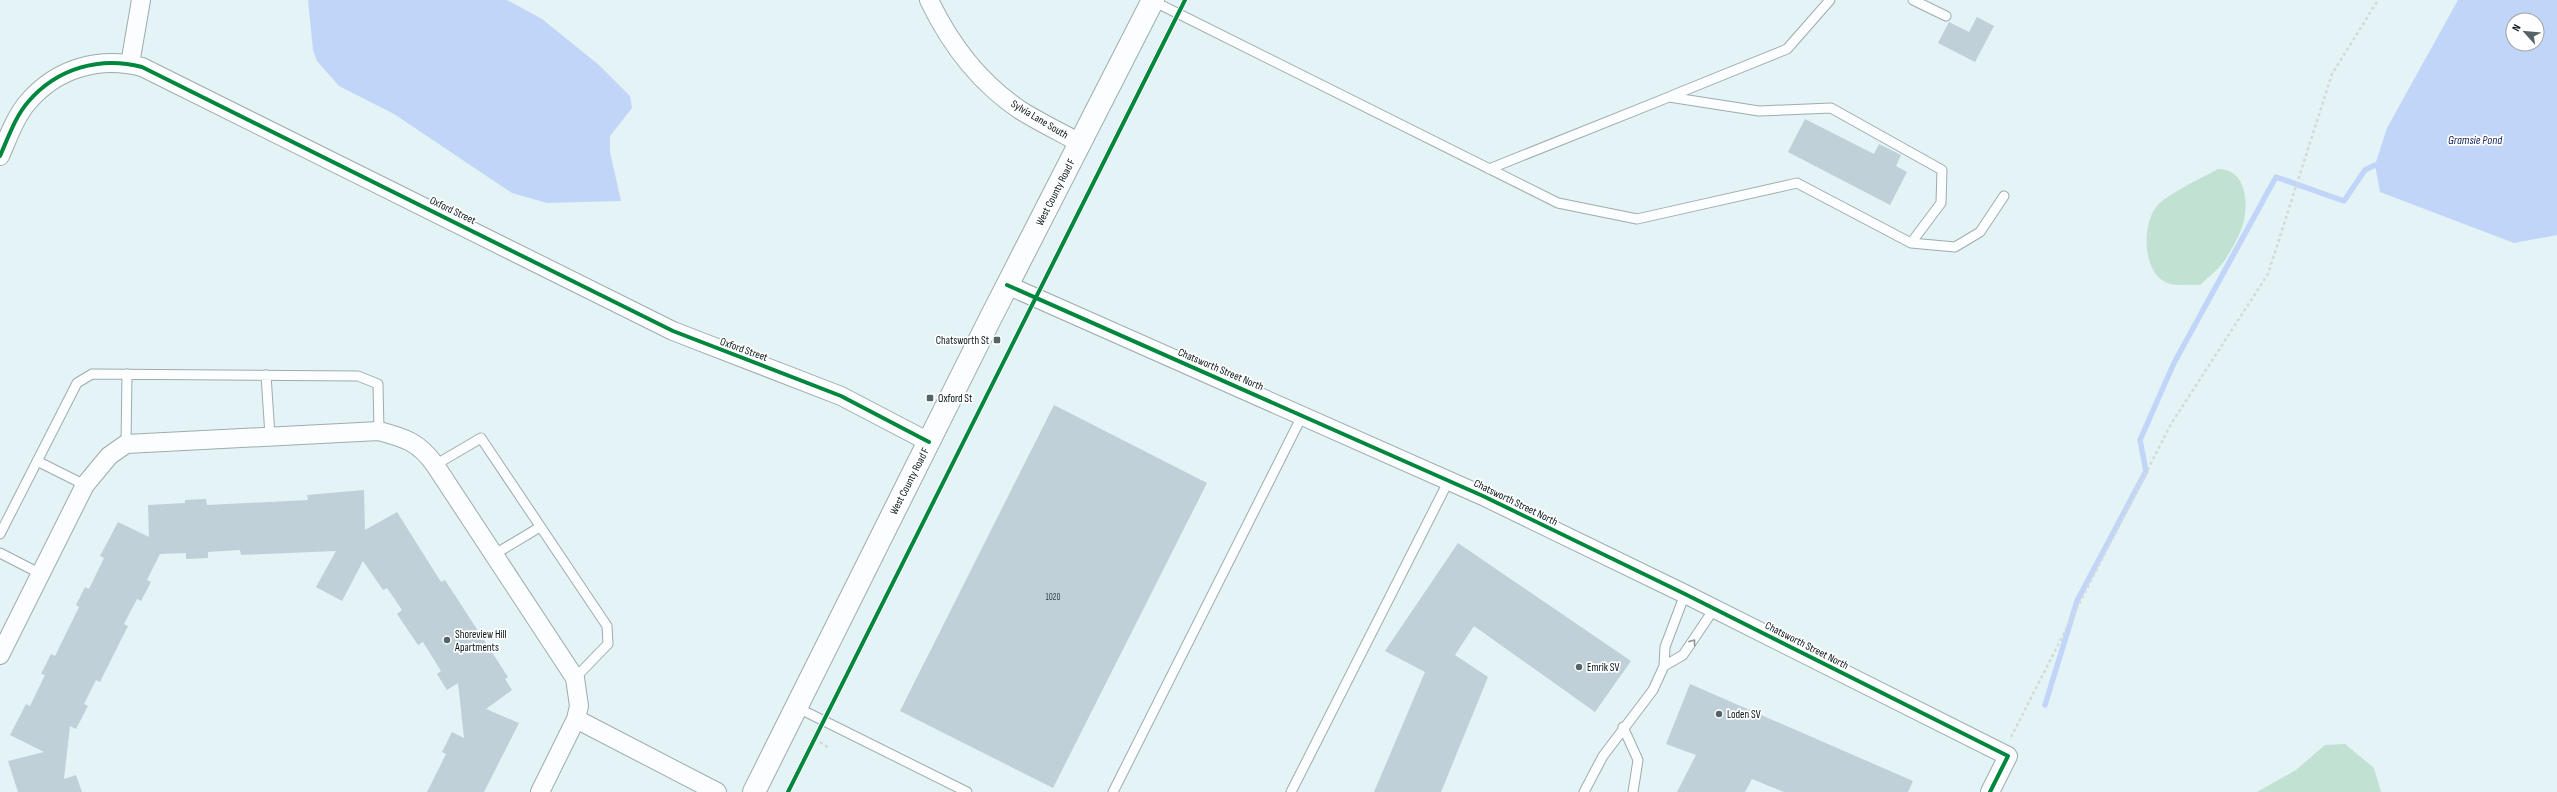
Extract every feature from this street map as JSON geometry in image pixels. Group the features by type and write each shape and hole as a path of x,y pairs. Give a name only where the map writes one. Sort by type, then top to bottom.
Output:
{"street":[{"path":"130,64 142,0"},
{"name":"Sylvia Lane South","path":"929,0 951,41 973,69 996,91 1021,110 1080,142"},
{"name":"West County Road F","path":"754,792 1080,142 1153,0"},
{"name":"Oxford Street","path":"0,156 18,117 28,102 47,83 64,73 89,64 109,62 130,64 160,75 673,331 840,396 929,442"},
{"name":"Chatsworth Street North","path":"1008,285 1303,414 1449,480 1685,594 2005,754"},
{"path":"0,655 39,573 85,485 109,456 126,444 379,431 403,437 425,450 495,554 575,678 579,706 576,719 540,792"},
{"path":"576,719 717,792"},
{"path":"1990,792 2005,754"}],"lane":[{"path":"1153,0 1558,203 1637,220 1797,183 1911,243 1954,247 1980,232 2004,196"},
{"path":"1489,169 1787,49 1830,0"},
{"path":"1913,0 1946,16"},
{"path":"1669,97 1759,111 1831,108 1942,170 1940,203 1911,243"},
{"path":"0,534 77,383 92,374 358,376 378,384 379,431"},
{"path":"126,444 127,374"},
{"path":"266,376 270,436"},
{"path":"1113,792 1303,414"},
{"path":"435,465 481,438 606,626 608,644 575,678"},
{"path":"38,461 85,485"},
{"path":"1290,792 1449,480"},
{"path":"495,554 540,527"},
{"path":"0,553 39,573"},
{"path":"1584,792 1602,756 1623,727 1642,706 1664,666 1665,647 1685,594"},
{"path":"1664,666 1683,655 1714,609"},
{"path":"796,707 967,792"},
{"path":"1623,727 1633,744 1638,760 1633,792"}],"path":[{"path":"2005,754 2171,424 2268,274 2332,74 2378,0"},
{"path":"812,746 824,722"},
{"path":"815,739 829,748"}],"green space":[{"path":"2218,169 2227,170 2235,174 2243,188 2246,206 2240,233 2223,263 2200,285 2170,284 2161,279 2154,271 2149,261 2147,236 2148,225 2152,214 2157,206 2169,196"},
{"path":"2345,744 2374,768 2381,792 2257,792 2296,770 2325,745"}],"water":[{"path":"308,0 507,0 542,19 599,65 630,96 632,108 610,136 610,152 621,201 547,203 512,193 394,114 339,86 317,61 313,50"},
{"name":"Gramsie Pond","path":"2458,0 2557,0 2557,235 2514,243 2380,192 2375,165 2387,128"}],"building":[{"path":"1977,17 1994,26 1975,62 1938,43 1949,22 1969,32"},
{"path":"1805,119 1874,154 1879,144 1901,155 1896,166 1907,172 1890,205 1788,152"},
{"path":"1054,405 1207,483 1053,788 900,711"},
{"name":"Shoreview Hill Apartments","path":"364,490 365,530 397,512 441,582 445,580 508,677 505,679 512,690 486,709 519,723 484,792 427,792 446,754 442,752 452,732 464,738 458,683 447,690 437,674 441,671 423,642 418,645 397,614 402,610 387,588 383,590 363,561 342,601 316,587 336,551 241,555 240,550 208,552 208,558 186,559 186,553 160,554 147,580 151,582 141,601 137,599 124,624 128,626 100,682 96,680 84,704 88,706 76,729 70,726 64,779 76,775 82,792 18,792 8,761 44,752 10,735 26,704 30,706 45,675 41,674 51,654 55,656 79,607 76,605 85,587 89,589 104,558 100,556 118,522 149,537 148,505 185,503 185,500 206,499 207,505 308,500 307,495"},
{"name":"Emrik SV","path":"1458,543 1631,661 1595,712 1474,626 1455,655 1488,677 1441,792 1374,792 1425,672 1385,651"},
{"name":"Loden SV","path":"1690,684 1913,781 1908,792 1784,792 1752,779 1745,792 1677,792 1696,755 1666,744"}],"waterway":[{"path":"2045,705 2077,601 2146,471 2140,440 2174,363 2276,177 2344,201 2365,170 2375,165"}],"cycle path":[{"path":"788,792 1185,0"},
{"path":"0,156 12,128 23,108 40,90 52,81 66,73 95,64 111,63 142,67 673,331 841,396 929,442"},
{"path":"1007,285 1483,496 1685,594 2008,756 1990,792"}],"place":[{"name":"Chatsworth St","path":"997,340"},
{"name":"Oxford St","path":"930,398"},
{"name":"Shoreview Hill Apartments","path":"447,640"},
{"name":"Emrik SV","path":"1579,667"},
{"name":"Loden SV","path":"1719,714"}]}
